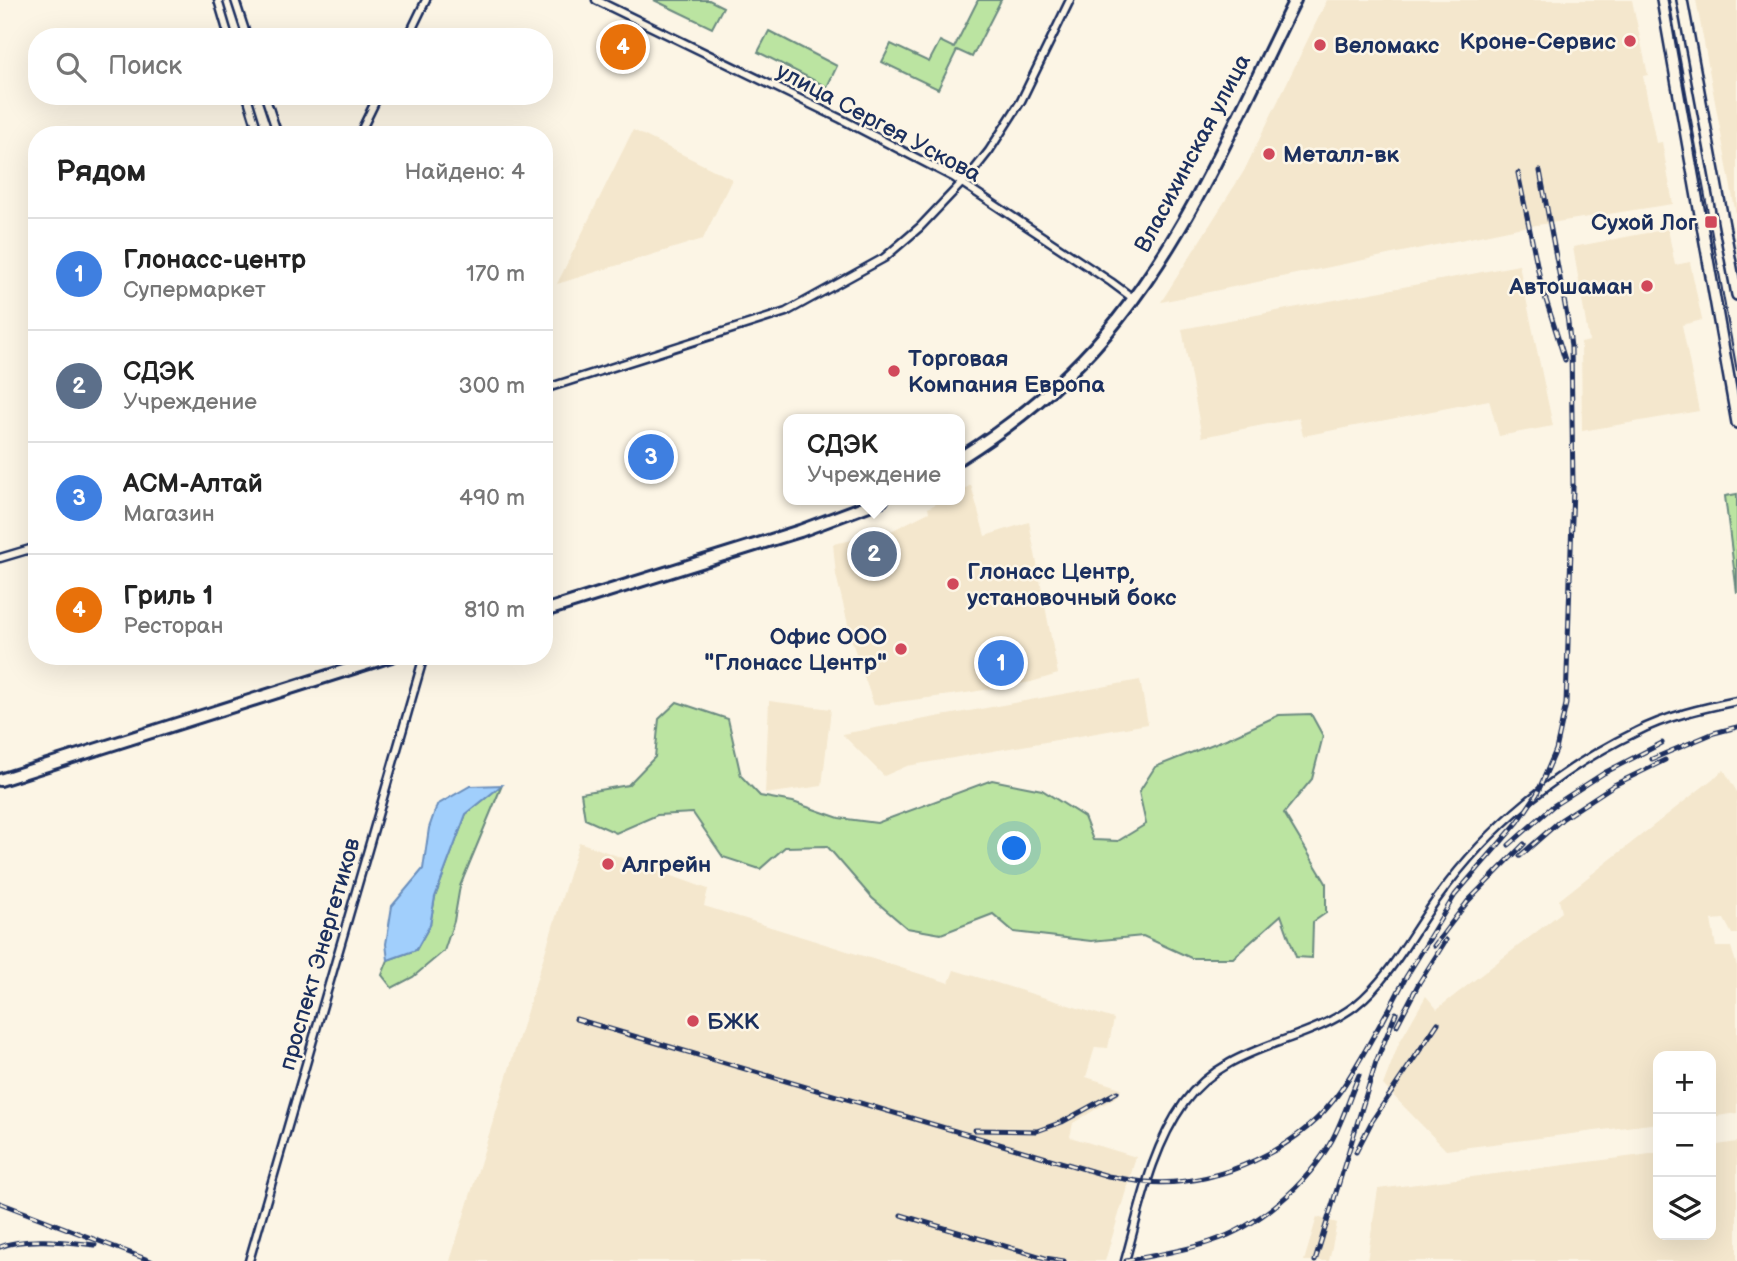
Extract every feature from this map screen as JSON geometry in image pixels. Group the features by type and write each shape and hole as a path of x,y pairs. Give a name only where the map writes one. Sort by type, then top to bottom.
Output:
{"highway":[{"name":"Власихинская улица","path":"965,455 1022,415 1052,389 1097,344 1133,299 1175,237 1202,189 1295,0"},
{"path":"553,608 800,531 869,505"},
{"path":"0,780 363,665"}],"main road":[{"path":"1662,0 1698,203 1732,370 1737,423"},
{"path":"1682,0 1737,295"}],"street":[{"path":"218,0 226,28"},
{"path":"235,0 244,28"},
{"path":"412,28 426,0"},
{"name":"улица Сергея Ускова","path":"596,0 841,119 962,183 1133,299"},
{"path":"553,386 758,322 807,302 884,258 920,227 989,150 1021,101 1070,0"},
{"path":"250,105 256,126"},
{"path":"268,105 275,126"},
{"path":"363,126 374,105"},
{"path":"0,558 28,550"},
{"name":"проспект Энергетиков","path":"249,1261 421,665"},
{"path":"1125,1261 1155,1158 1171,1122 1185,1101 1203,1082 1232,1060 1316,1027 1357,1003 1388,970 1462,866 1509,817 1537,794 1637,732 1673,717 1737,701"}],"shaded area":[{"path":"1327,0 1632,0 1648,75 1643,76 1656,143 1662,142 1673,204 1518,228 1161,302 1244,171"},
{"path":"1696,0 1737,0 1737,220"},
{"path":"633,130 732,179 703,239 557,284"},
{"path":"1668,229 1675,265 1690,262 1702,320 1682,325 1699,411 1582,431 1581,343 1589,341 1573,247"},
{"path":"1519,265 1553,426 1499,436 1489,400 1303,436 1299,418 1202,437 1182,329"},
{"path":"971,485 985,536 1029,522 1058,674 1031,682 966,693 874,705 853,645 836,575 833,544 887,533 929,512 928,508 934,505 965,505 965,488"},
{"path":"1140,680 1148,724 907,766 884,776 842,734"},
{"path":"769,701 831,709 822,786 765,794"},
{"path":"1724,770 1737,792 1737,934 1732,934 1724,919 1711,920 1716,947 1731,947 1737,966 1737,1113 1716,1116 1716,1051 1653,1051 1653,1124 1446,1150 1383,1085 1399,1043 1426,996 1437,1009 1562,912 1559,900"},
{"path":"579,842 708,889 704,906 949,983 954,970 1114,1019 1108,1048 1095,1047 1086,1077 1121,1088 1119,1095 1073,1123 1070,1137 1136,1157 1105,1261 450,1261"},
{"path":"1737,1142 1737,1261 1367,1261 1378,1189 1653,1154 1653,1240 1716,1240 1716,1145"},
{"path":"1317,1217 1337,1223 1329,1261 1304,1261"}],"green space":[{"path":"654,0 709,0 723,7 712,28"},
{"path":"978,0 1001,0 972,57 957,50 938,89 882,62 891,44 929,62 940,41 954,48"},
{"path":"769,31 837,66 827,87 758,52"},
{"path":"1737,494 1737,593 1725,496"},
{"path":"677,702 728,719 741,776 760,796 793,802 839,818 877,823 992,780 1042,790 1084,817 1093,840 1118,841 1146,824 1139,792 1155,767 1279,715 1311,714 1323,736 1312,779 1284,813 1326,883 1326,913 1313,922 1312,958 1296,957 1281,915 1233,958 1191,958 1143,936 1091,941 1014,932 993,914 941,934 907,928 872,898 827,846 785,847 760,869 723,857 693,813 657,815 616,833 585,819 581,793 628,785 655,757 659,719"},
{"path":"502,785 460,886 454,921 444,951 413,977 392,988 382,975 388,960 416,950 430,925 435,897 466,814"}],"water":[{"path":"502,785 466,814 435,897 430,925 416,950 388,960 386,944 392,906 423,869 429,828 437,805 470,786"}],"tram line":[{"path":"1669,0 1737,371"}],"railway":[{"path":"1429,938 1455,895 1518,822 1537,794 1556,750 1566,704 1573,487 1571,347 1540,171"},
{"path":"1518,173 1541,284 1565,360"},
{"path":"1652,759 1714,733 1737,727"},
{"path":"1509,845 1553,806 1604,773 1662,743"},
{"path":"1520,856 1562,819 1614,785 1665,760"},
{"path":"1434,946 1468,901 1524,844"},
{"path":"1383,1021 1435,930"},
{"path":"1397,1025 1446,940"},
{"path":"576,1019 1108,1176 1145,1182 1172,1182 1228,1171 1280,1147 1304,1130 1341,1090 1387,1012"},
{"path":"1315,1261 1376,1062 1396,1013"},
{"path":"1356,1152 1372,1121 1438,1023"},
{"path":"1126,1261 1210,1242 1264,1215 1295,1188 1322,1157 1343,1116 1359,1075"},
{"path":"975,1130 1037,1131 1062,1122 1117,1092"},
{"path":"0,1203 151,1261"},
{"path":"901,1215 1045,1258 1064,1261"},
{"path":"0,1247 34,1241 95,1245"}],"place":[{"name":"Кроне-Сервис","path":"1630,41"},
{"name":"Веломакс","path":"1320,45"},
{"name":"Гриль 1","path":"623,47"},
{"name":"Металл-вк","path":"1269,154"},
{"name":"Сухой Лог","path":"1711,222"},
{"name":"Автошаман","path":"1647,286"},
{"name":"Торговая Компания Европа","path":"894,371"},
{"name":"АСМ-Алтай","path":"651,457"},
{"name":"СДЭК","path":"874,554"},
{"name":"Глонасс Центр, установочный бокс","path":"953,584"},
{"name":"Офис ООО \"Глонасс Центр\"","path":"901,649"},
{"name":"Глонасс-центр","path":"1001,663"},
{"name":"Алгрейн","path":"608,864"},
{"name":"БЖК","path":"693,1021"}]}
